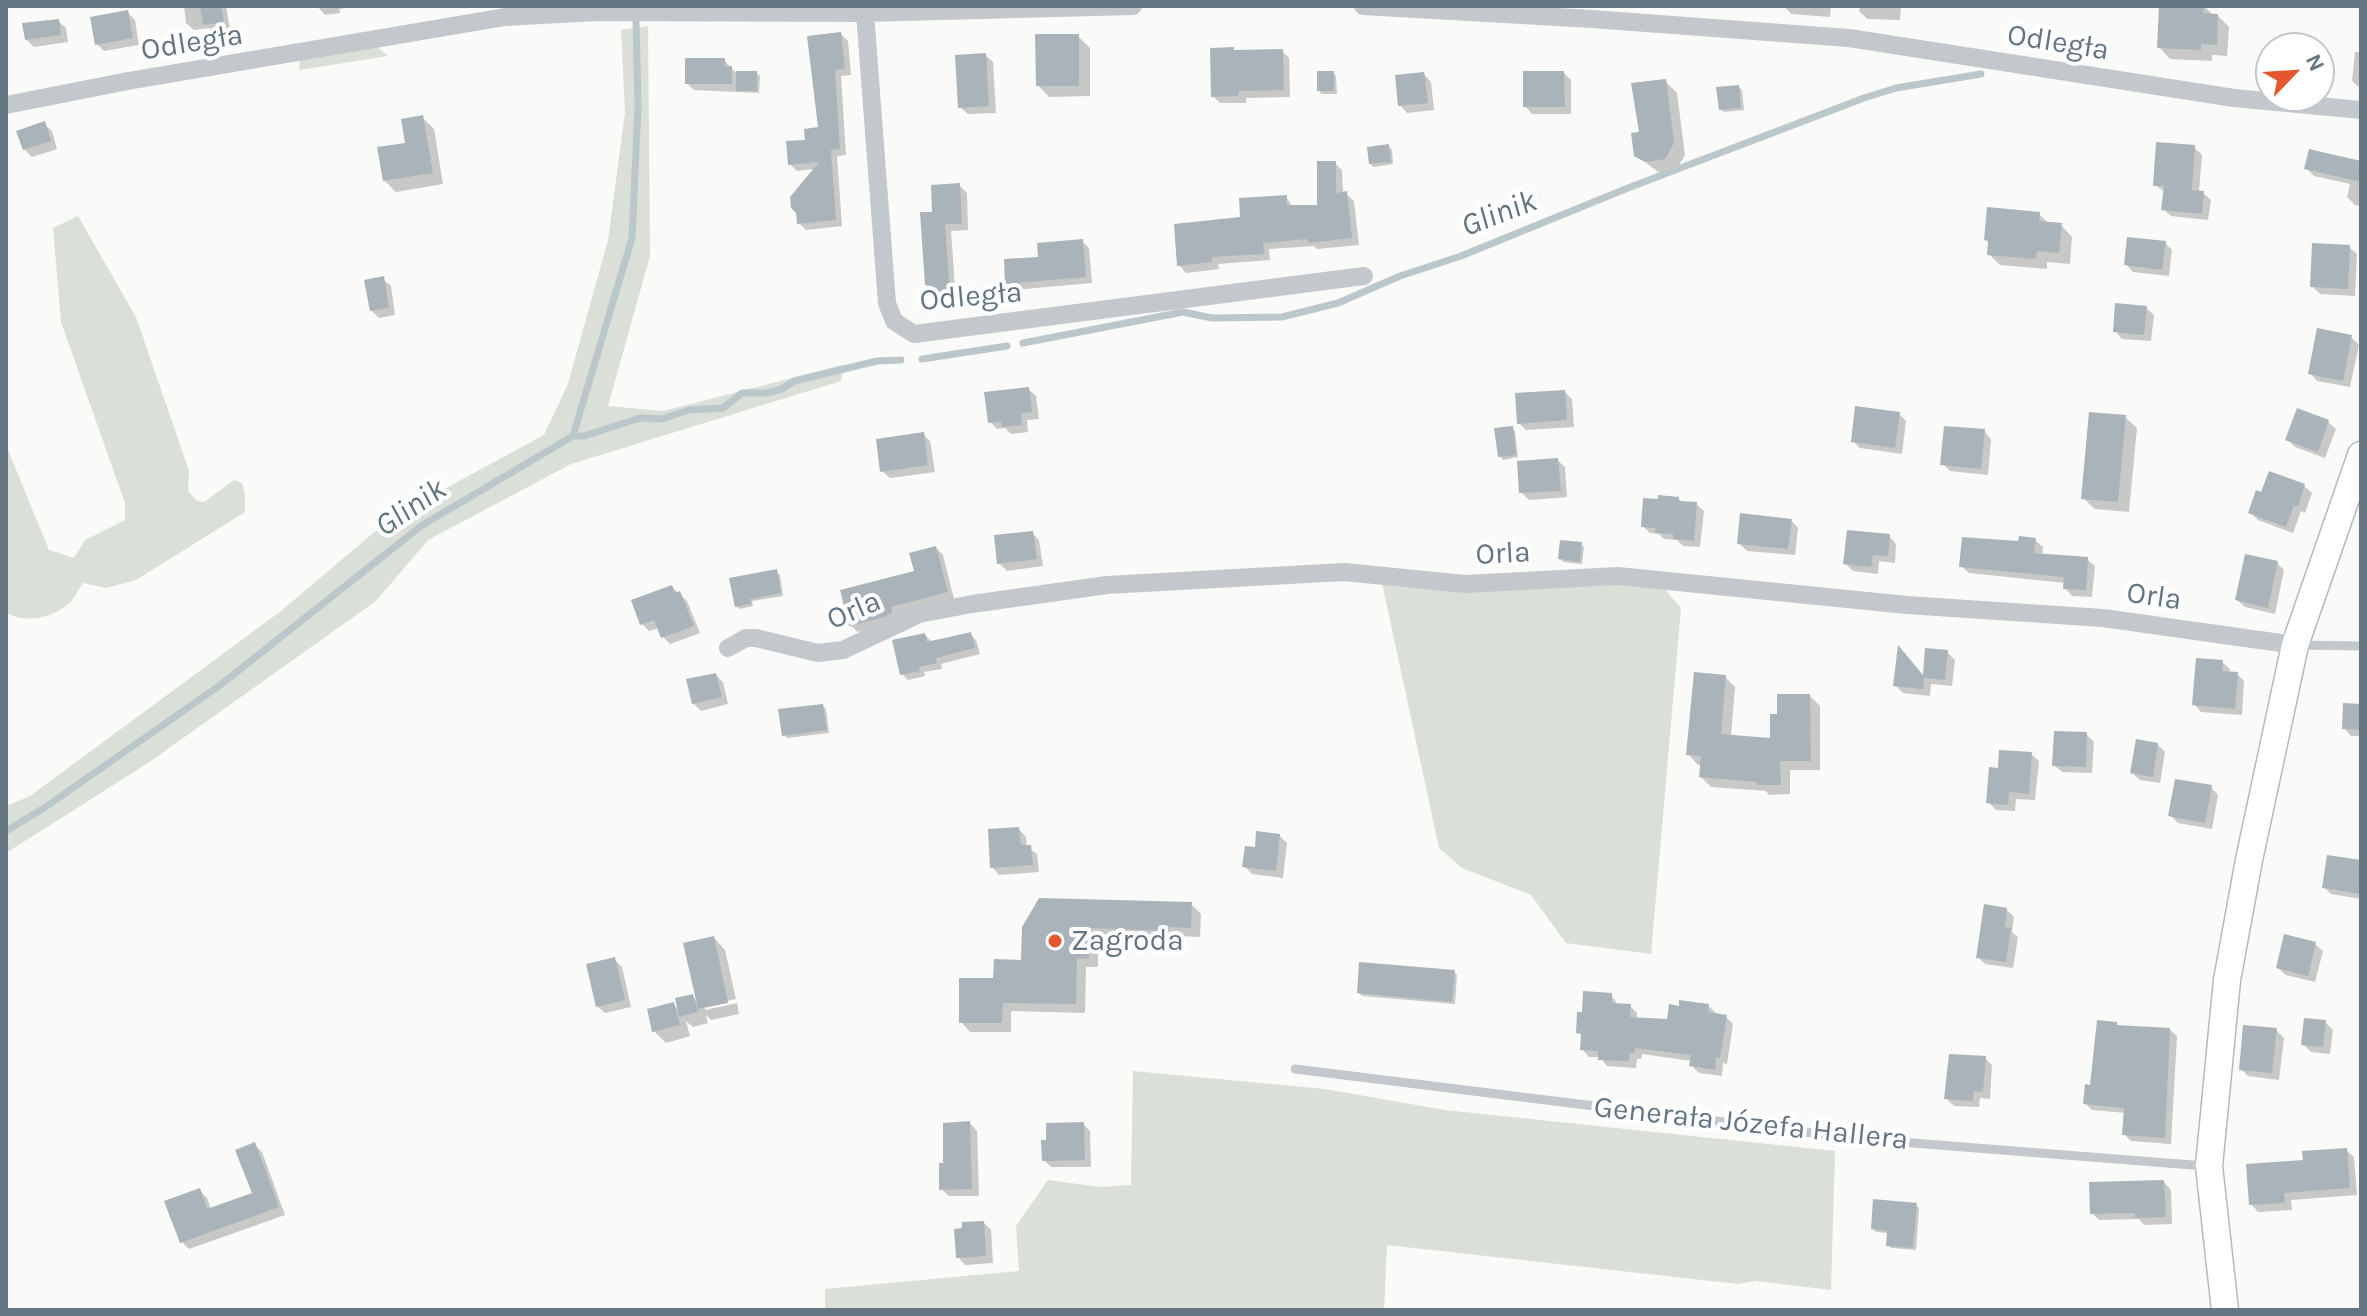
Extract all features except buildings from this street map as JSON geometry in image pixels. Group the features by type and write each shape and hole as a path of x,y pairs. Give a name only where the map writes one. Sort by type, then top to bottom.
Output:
{"street":[{"name":"Odległa","path":"6,105 128,81 505,17 654,11 865,13 1133,6"},
{"name":"Odległa","path":"1363,6 1849,38 2234,98 2361,110"},
{"name":"Odległa","path":"865,13 887,303 894,321 914,334 1364,276"},
{"path":"2225,1310 2209,1166 2227,980 2295,645 2361,455"},
{"name":"Orla","path":"728,648 746,638 756,638 829,653 843,650 919,614 972,604 1107,585 1344,572 1465,584 1618,576 1907,605 2103,618 2295,645"}],"lane":[{"path":"2295,645 2361,646"},
{"name":"Generała Józefa Hallera","path":"1295,1069 1862,1139 2209,1166"}],"shaded area":[{"path":"648,26 650,256 608,406 663,411 843,365 841,381 571,464 428,540 376,601 148,763 6,853 6,806 30,796 281,611 391,518 544,435 568,384 608,240 625,113 621,30"},
{"path":"375,45 388,56 299,70 300,57"},
{"path":"78,216 136,317 189,471 188,491 197,501 204,502 234,480 242,483 245,512 136,580 106,588 83,583 72,600 53,614 21,618 6,613 6,445 49,550 74,558 85,540 125,520 125,503 61,322 53,228"},
{"path":"1382,583 1663,587 1681,608 1651,954 1566,943 1531,895 1462,868 1439,848"},
{"path":"1133,1071 1325,1089 1445,1110 1835,1151 1831,1290 1756,1281 1738,1284 1387,1245 1384,1310 825,1310 825,1289 1019,1271 1016,1226 1048,1180 1100,1187 1131,1185"}],"waterway":[{"path":"573,436 632,238 638,107 636,20"},
{"name":"Glinik","path":"1023,343 1183,312 1212,318 1282,317 1338,303 1400,276 1461,256 1864,98 1896,88 1981,74"},
{"name":"Glinik","path":"922,359 1007,346"},
{"name":"Glinik","path":"6,831 219,686 421,526 573,436 584,436 640,418 662,419 689,410 723,408 742,393 767,393 782,389 794,381 877,361 901,360"}],"place":[{"name":"Zagroda","path":"1055,941"}]}
